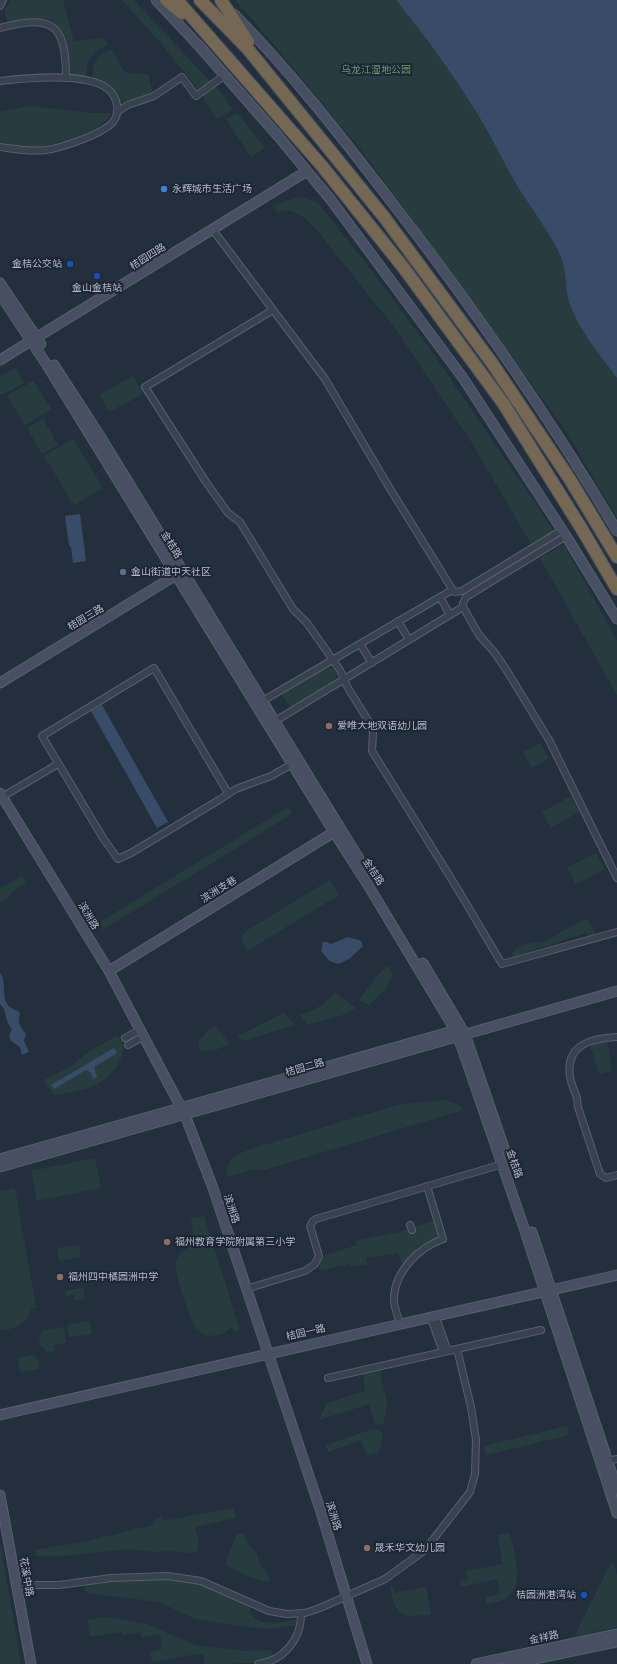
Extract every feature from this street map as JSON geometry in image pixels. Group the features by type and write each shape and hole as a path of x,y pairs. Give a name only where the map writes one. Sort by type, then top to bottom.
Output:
{"highway":[{"path":"166,0 211,37"},
{"path":"177,0 211,37 322,166 408,273 502,403 583,531 617,589"},
{"path":"200,0 247,48 384,217 492,363 569,478 617,557"},
{"path":"221,0 271,78"}],"main road":[{"path":"156,0 225,75 331,200 463,378 564,533 617,619"},
{"path":"221,0 310,99 349,146 435,258 499,346 617,531"},
{"name":"桔园四路","path":"0,360 307,171"},
{"path":"0,283 34,340"},
{"name":"金桔路","path":"0,294 34,340 180,573 337,830 368,885 460,1032 503,1164 547,1291 617,1513"},
{"name":"桔园三路","path":"0,683 180,573"},
{"name":"滨洲路","path":"1,795 109,971 184,1111 200,1151 321,1512 367,1664"},
{"name":"滨洲支巷","path":"109,971 337,830"},
{"name":"桔园二路","path":"0,1167 184,1111 460,1032 617,985"},
{"name":"桔园二路","path":"460,1032 617,991"},
{"path":"460,1032 547,1291 612,1460 617,1489"},
{"name":"桔园二路","path":"0,1159 184,1111"},
{"name":"桔园一路","path":"0,1415 400,1323 617,1275"},
{"name":"花溪中路","path":"0,1494 31,1664"},
{"name":"金祥路","path":"476,1664 617,1634"},
{"name":"金祥路","path":"510,1664 617,1642"}],"street":[{"path":"0,6 3,0"},
{"path":"0,28 30,21 43,22 54,28 65,50 66,78"},
{"path":"0,147 41,151 57,148 103,129 113,121 118,112 128,105 154,96 182,77 196,96 225,75"},
{"path":"0,81 66,78 97,83 108,88 114,97 118,112"},
{"path":"213,230 326,379 452,590 456,593 462,591 564,533"},
{"path":"273,310 145,387 206,482 228,513 240,522 292,609 307,623 340,670 344,680 370,725 373,733 372,751 454,883 502,964 617,932"},
{"path":"564,533 469,595 464,600 463,607 479,635 495,653 507,671 549,740 617,878"},
{"path":"259,703 452,590"},
{"path":"440,597 450,615"},
{"path":"272,723 463,607"},
{"path":"398,621 409,640"},
{"path":"360,644 372,663"},
{"path":"228,793 154,668 42,736 103,838 118,859 131,853 228,793 271,776 295,762"},
{"path":"1,795 58,764"},
{"path":"125,1038 142,1033"},
{"path":"128,1045 142,1033"},
{"path":"617,1037 592,1041 579,1047 574,1054 569,1072 571,1083 577,1096 578,1107 600,1174 606,1178 617,1175"},
{"path":"246,1289 305,1271 312,1267 319,1259 310,1229 311,1223 316,1219 503,1164"},
{"path":"400,1323 394,1297 397,1283 402,1272 410,1261 432,1244 443,1239 427,1186"},
{"path":"433,1316 446,1352"},
{"path":"328,1378 541,1330"},
{"path":"16,1585 59,1586 111,1578 168,1576 201,1581 269,1611 287,1614 301,1613 320,1608 385,1580 414,1559 434,1540 470,1492 475,1474 477,1455 476,1440 471,1407 456,1349"},
{"path":"258,1664 268,1663 275,1659 294,1642 302,1624 301,1613"}],"green space":[{"path":"10,0 63,0 74,41 105,38 107,45 97,51 88,62 87,78 71,75 69,73 66,46 53,21 43,18 7,21 5,10"},
{"path":"122,0 134,0 220,92 233,110 217,119 194,84 166,49"},
{"name":"乌龙江湿地公园","path":"235,0 402,0 441,50 549,224 617,369 617,518 566,431 365,155 272,42"},
{"path":"112,50 123,70 128,73 148,74 153,93 122,105 113,89 92,77 93,68 99,56"},
{"path":"29,106 93,113 109,113 110,115 106,121 90,131 59,142 32,147 0,145 0,112"},
{"path":"237,113 265,148 251,157 226,119"},
{"path":"300,197 318,203 368,266 430,349 554,531 531,544 472,443 397,331 317,230 295,212 278,212 273,206"},
{"path":"15,368 24,383 2,395 0,393 0,377"},
{"path":"133,376 143,394 109,412 100,394"},
{"path":"33,381 51,409 25,425 7,396"},
{"path":"43,419 58,445 42,454 27,428"},
{"path":"73,439 103,488 74,505 44,456"},
{"path":"564,545 617,641 617,695 540,558"},
{"path":"330,668 335,670 337,675 334,681 291,708 281,694 323,669"},
{"path":"540,743 549,758 532,768 523,752"},
{"path":"571,796 579,812 551,828 542,812"},
{"path":"288,807 292,814 104,929 100,922"},
{"path":"596,853 605,869 576,884 567,868"},
{"path":"22,876 26,882 9,894 11,896 0,902 0,888"},
{"path":"330,880 339,895 247,951 241,938 246,931"},
{"path":"585,919 590,922 596,935 589,937 586,933 515,956 512,955 514,950 518,948 532,943 543,942"},
{"path":"388,966 393,976 385,989 369,1005 359,1000 385,967"},
{"path":"335,993 356,1008 343,1015 307,1025 300,1015 319,1007"},
{"path":"284,1013 295,1025 242,1041 238,1036"},
{"path":"215,1026 230,1044 215,1050 202,1051 199,1047 199,1041 206,1032"},
{"path":"118,1035 123,1049 122,1054 114,1070 109,1075 91,1087 75,1092 54,1095 44,1080 70,1067 87,1053"},
{"path":"607,1040 612,1071 599,1074 590,1044"},
{"path":"444,1100 457,1104 463,1110 267,1169 250,1170 228,1177 228,1166 233,1158 251,1149 397,1105"},
{"path":"95,1158 101,1188 37,1201 31,1171"},
{"path":"15,1188 36,1308 32,1308 27,1318 20,1325 11,1329 0,1330 0,1191"},
{"path":"204,1216 240,1330 234,1332 232,1327 228,1331 214,1336 199,1332 195,1328 182,1295 176,1268 178,1257 189,1245 192,1239 193,1232 191,1218"},
{"path":"435,1220 439,1238 402,1264 398,1253 366,1258 367,1264 351,1267 350,1264 320,1270 319,1263 323,1256 357,1245 356,1241 403,1231"},
{"path":"79,1245 81,1257 59,1261 57,1248"},
{"path":"83,1288 85,1299 75,1300 74,1295 66,1296 65,1291"},
{"path":"89,1321 92,1334 69,1337 67,1325"},
{"path":"64,1327 66,1343 54,1345 54,1351 47,1352 40,1345 39,1335 44,1330"},
{"path":"32,1355 39,1361 39,1369 20,1372 17,1358"},
{"path":"380,1371 387,1403 383,1425 375,1424 369,1404 319,1420 327,1403 365,1391 363,1374"},
{"path":"567,1426 569,1435 486,1455 484,1446"},
{"path":"373,1429 381,1431 383,1435 379,1452 367,1455 361,1440 328,1452 326,1445"},
{"path":"232,1508 235,1512 235,1518 195,1527 199,1543 197,1551 192,1553 169,1551 158,1552 131,1549 62,1556 36,1556 35,1550 88,1541 152,1525 162,1516 164,1521"},
{"path":"244,1533 249,1546 256,1552 260,1565 268,1575 270,1581 258,1580 247,1576 226,1564 237,1534"},
{"path":"510,1533 517,1574 514,1589 505,1599 487,1604 485,1597 500,1594 497,1579 461,1587 460,1581 468,1579 466,1571 503,1564 497,1535"},
{"path":"0,1544 19,1651 21,1664 0,1664"},
{"path":"611,1563 614,1564 617,1576 617,1627 577,1636 576,1633"},
{"path":"169,1577 201,1583 250,1604 250,1612 254,1618 259,1621 273,1623 295,1620 298,1625 267,1629 195,1619 159,1602 87,1593 84,1590 87,1584 111,1580"},
{"path":"392,1586 395,1593 426,1587 431,1614 413,1616 402,1614 395,1605 392,1597 390,1587"},
{"path":"107,1617 147,1624 195,1645 246,1651 272,1650 273,1658 249,1663 205,1664 203,1653 152,1662 150,1652 162,1649 160,1634 141,1637 140,1632 122,1635 121,1632 90,1637 87,1620"}],"water":[{"path":"396,0 617,0 617,378 592,344 575,317 567,295 563,263 552,239 518,187 485,127 461,88 430,43"},
{"path":"80,514 86,561 73,563 65,516"},
{"path":"102,705 168,822 157,828 91,711"},
{"path":"348,937 361,941 363,946 349,959 338,964 330,961 321,951 323,942 331,944"},
{"path":"0,973 3,980 5,1000 10,1007 20,1013 20,1024 26,1034 24,1041 29,1052 22,1055 20,1047 11,1040 9,1036 12,1030 7,1021 4,1009 0,1004"},
{"path":"114,1048 117,1053 94,1067 97,1077 94,1079 90,1072 86,1070 54,1089 51,1085"}],"place":[{"name":"永辉城市生活广场","path":"164,189"},
{"name":"金桔公交站","path":"70,264"},
{"name":"金山金桔站","path":"97,276"},
{"name":"金山街道中天社区","path":"123,572"},
{"name":"爱唯大地双语幼儿园","path":"329,726"},
{"name":"福州教育学院附属第三小学","path":"167,1242"},
{"name":"福州四中橘园洲中学","path":"60,1277"},
{"name":"晟禾华文幼儿园","path":"367,1548"},
{"name":"桔园洲港湾站","path":"584,1595"}]}
